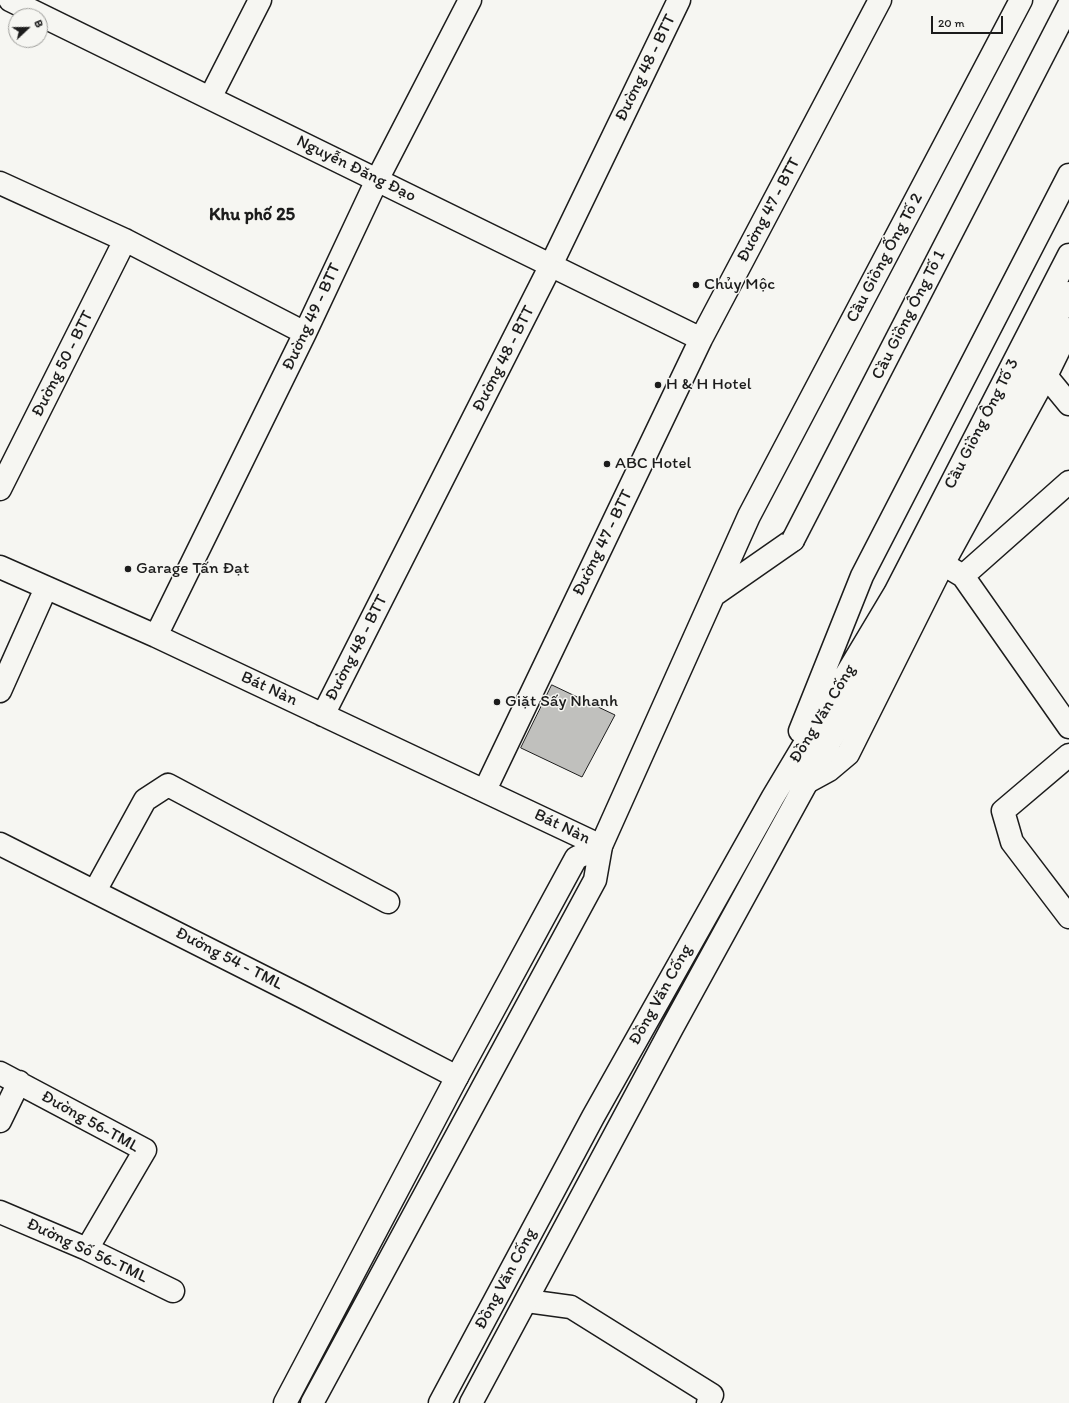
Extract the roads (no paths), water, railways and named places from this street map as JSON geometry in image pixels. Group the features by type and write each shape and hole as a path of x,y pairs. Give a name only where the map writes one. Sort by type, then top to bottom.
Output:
{"street":[{"path":"210,98 260,0"},
{"name":"Đường 49 - BTT","path":"156,636 305,333 377,180 470,0"},
{"name":"Đường 48 - BTT","path":"323,715 551,265 679,0"},
{"name":"Đường 47 - BTT","path":"485,790 701,338 880,0"},
{"name":"Cầu Giồng Ống Tố 2","path":"714,595 749,516 1020,0"},
{"path":"1065,0 1069,8"},
{"name":"Nguyễn Đăng Đạo","path":"18,2 210,98 701,338"},
{"name":"Cầu Giồng Ông Tố 1","path":"714,595 793,540 1069,5"},
{"path":"773,797 862,576 1069,175"},
{"path":"0,183 126,240 305,333"},
{"name":"Đường 50 - BTT","path":"0,489 126,240"},
{"name":"Cầu Giồng Ông Tố 3","path":"902,597 1069,255"},
{"name":"Cầu Giồng Ông Tố 3","path":"902,597 1069,293"},
{"path":"773,797 807,782 829,770 848,754 943,564 1046,376 1069,329"},
{"path":"1046,376 1069,404"},
{"path":"963,576 1069,482"},
{"path":"943,564 963,576 1069,727"},
{"name":"Bát Nàn","path":"0,567 156,636 601,846"},
{"path":"0,691 8,653 46,588"},
{"path":"312,1403 595,880 601,846 714,595"},
{"name":"Đồng Văn Cống","path":"471,1403 527,1301 675,1021 807,782 902,597"},
{"name":"Đồng Văn Cống","path":"440,1403 593,1117 773,797 902,597"},
{"path":"1069,755 1003,811 1012,842 1069,917"},
{"path":"95,891 145,800 168,785 388,902"},
{"name":"Đường 54 - TML","path":"0,844 95,891 457,1077"},
{"path":"285,1403 457,1077 576,858 601,846"},
{"path":"0,1121 9,1077"},
{"name":"Đường 56-TML","path":"9,1077 145,1150 87,1249"},
{"name":"Đường Số 56-TML","path":"0,1212 87,1249 173,1290"},
{"path":"527,1301 571,1307 712,1395 708,1403"}],"place":[{"name":"Chủy Mộc","path":"696,285"},
{"name":"H & H Hotel","path":"658,385"},
{"name":"ABC Hotel","path":"607,464"},
{"name":"Garage Tấn Đạt","path":"128,569"},
{"name":"Giặt Sấy Nhanh","path":"497,702"}],"district":[{"name":"Khu phố 25","path":"252,215"}]}
